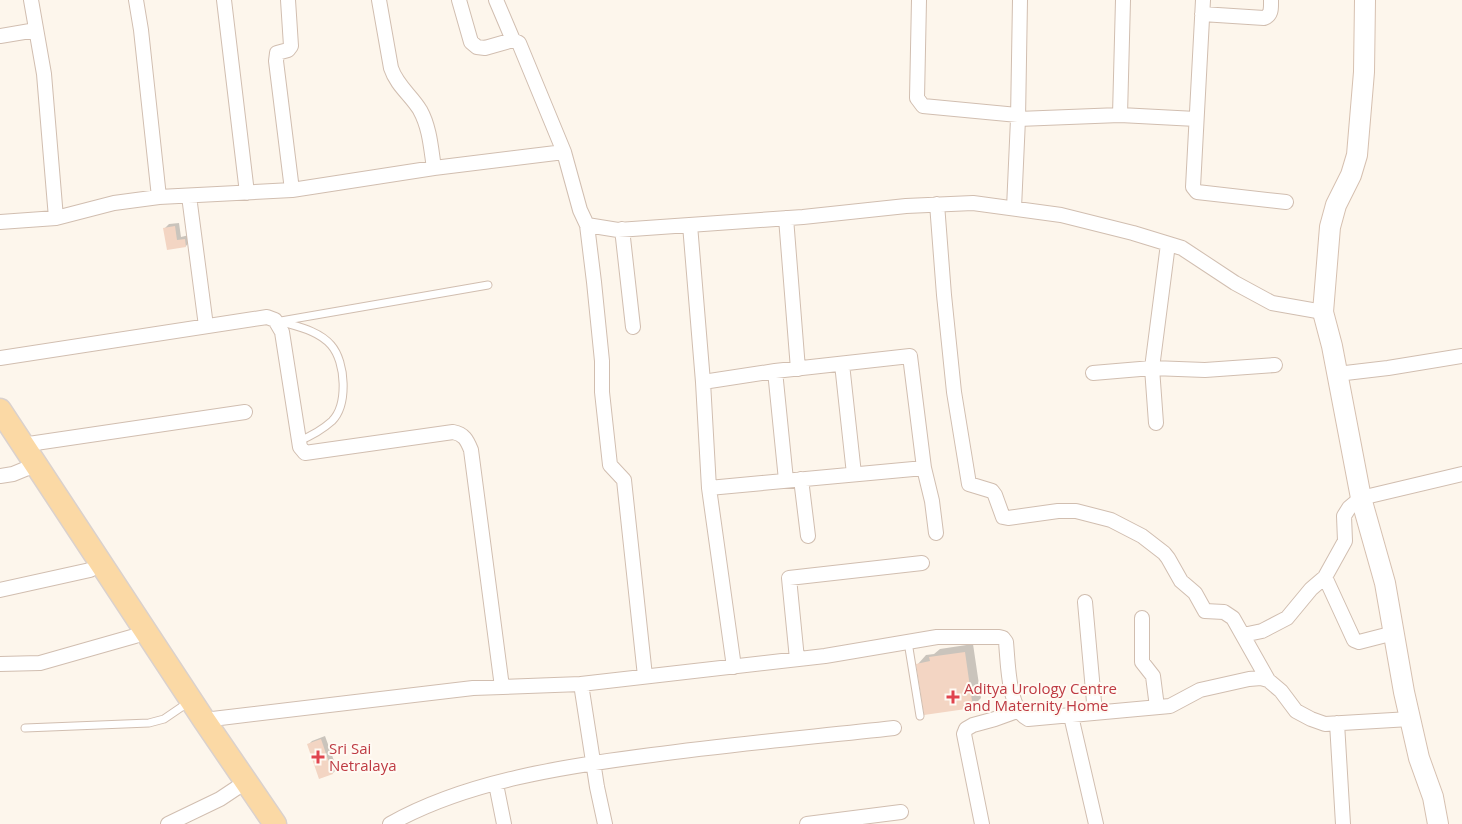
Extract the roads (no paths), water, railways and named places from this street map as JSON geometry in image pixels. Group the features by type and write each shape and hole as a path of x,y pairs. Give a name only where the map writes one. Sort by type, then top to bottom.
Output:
{"main road":[{"path":"0,410 22,445 29,468 90,570 263,824"},
{"path":"0,436 29,468 274,824"}],"street":[{"path":"31,0 44,74 56,218"},
{"path":"136,0 159,196"},
{"path":"224,0 247,193"},
{"path":"288,0 290,48 277,53 276,61 292,190"},
{"path":"379,0 394,78 419,109 425,120 434,168"},
{"path":"459,0 471,42 477,47 486,48 513,40"},
{"path":"496,0 513,40 519,43 523,50 564,152 586,225 602,361 602,392 610,465 624,480 645,676"},
{"path":"919,0 917,98 923,106 1018,117 1120,115 1196,119"},
{"path":"1014,208 1020,0"},
{"path":"1120,115 1123,0"},
{"path":"1203,0 1193,187 1197,192 1286,202"},
{"path":"1202,14 1264,18 1268,17 1271,12 1271,0"},
{"path":"1364,0 1364,72 1356,155 1351,176 1336,205 1330,228 1323,312 1361,498 1386,583 1410,719 1419,758 1433,797 1438,824"},
{"path":"0,36 36,30"},
{"path":"0,222 56,218 114,203 159,196 292,190 434,168 564,152"},
{"path":"189,196 206,326"},
{"path":"586,225 622,229 690,225 973,202 1061,215 1133,233 1182,248 1235,283 1272,303 1323,312"},
{"path":"937,204 953,382 969,484 992,490 1003,517 1076,511 1111,520 1142,536 1168,558 1176,575 1195,593 1205,611 1224,612 1230,615 1268,680 1281,691 1296,711 1311,719 1325,724 1410,719"},
{"path":"786,218 798,368"},
{"path":"690,225 703,382 709,488 734,666"},
{"path":"622,229 633,327"},
{"path":"1156,423 1152,368 1168,244"},
{"path":"0,358 267,317 278,321 282,332 300,447 305,453 453,432 461,434 468,441 471,450 502,687"},
{"path":"703,382 798,368 910,356 924,468 932,501 936,533"},
{"path":"1337,374 1462,356"},
{"path":"842,364 854,474"},
{"path":"1093,373 1152,368 1205,370 1275,365"},
{"path":"775,371 786,480"},
{"path":"22,445 245,412"},
{"path":"0,476 29,468"},
{"path":"709,488 924,468"},
{"path":"1243,635 1262,631 1287,618 1311,589 1326,577 1345,540 1344,516 1349,508 1361,498 1462,474"},
{"path":"801,479 808,536"},
{"path":"797,659 790,578 922,563"},
{"path":"0,590 90,570"},
{"path":"1326,577 1354,640 1359,642 1394,633"},
{"path":"1085,602 1095,713"},
{"path":"1142,618 1142,662 1153,676 1157,707"},
{"path":"0,664 46,662 135,636"},
{"path":"204,720 473,688 581,684 825,656 937,637 1003,638 1006,642 1012,692 1018,710 1022,716 1028,719 1170,706 1200,690 1249,679 1261,678 1268,680"},
{"path":"581,684 593,763 605,824"},
{"path":"982,824 964,734 966,728 972,725 1018,710"},
{"path":"1071,716 1096,824"},
{"path":"1338,723 1344,824"},
{"path":"390,824 406,815 452,797 536,773 593,763 719,746 894,728"},
{"path":"496,784 504,824"},
{"path":"168,824 191,819 238,787"},
{"path":"806,824 901,812"}],"lane":[{"path":"278,321 488,285"},
{"path":"278,321 316,333 332,345 340,364 344,382 341,404 333,420 318,432 299,441"},
{"path":"908,642 920,716"},
{"path":"25,728 149,723 164,718 183,706"}],"place":[{"name":"Aditya Urology Centre and Maternity Home","path":"953,697"},
{"name":"Sri Sai Netralaya","path":"318,757"}]}
